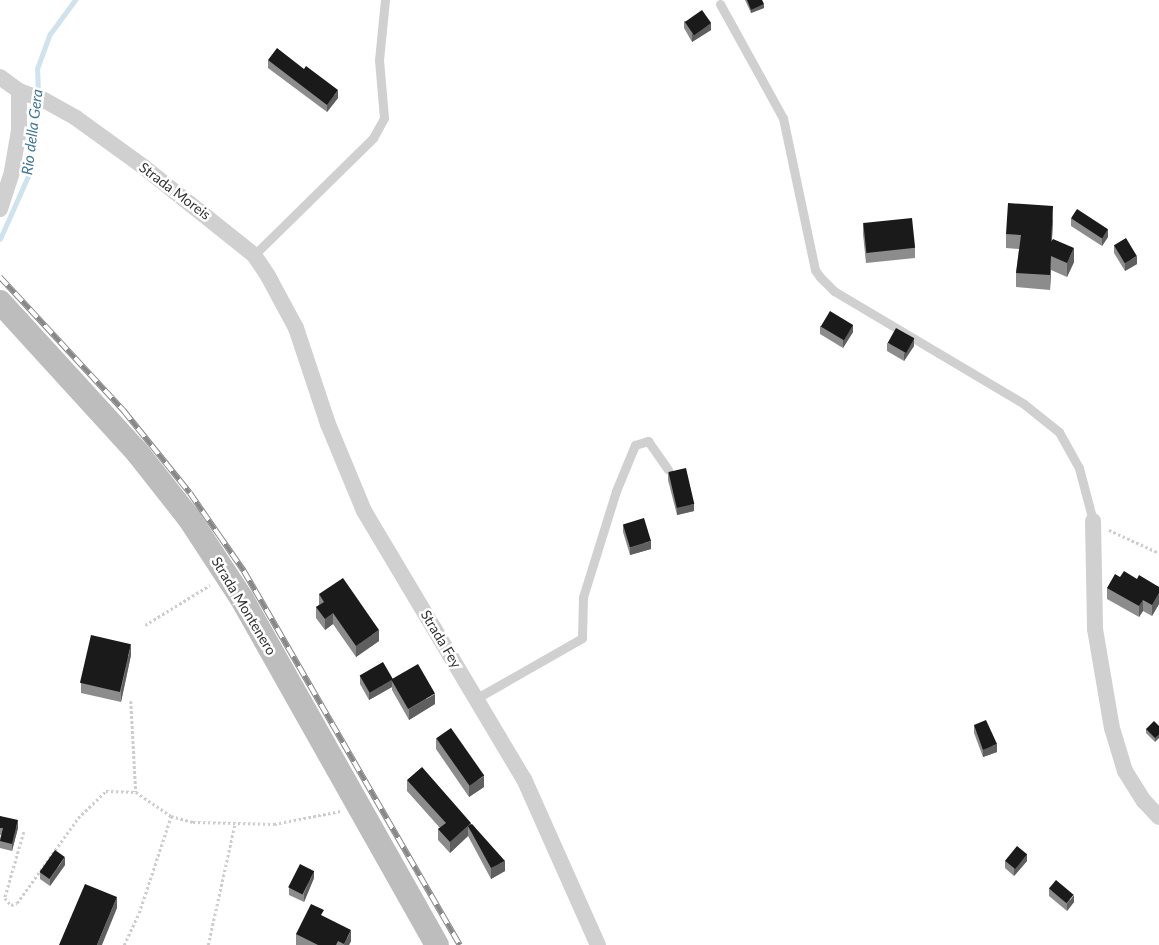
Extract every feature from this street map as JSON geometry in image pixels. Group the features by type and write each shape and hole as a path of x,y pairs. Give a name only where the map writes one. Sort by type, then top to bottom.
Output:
{"main road":[{"name":"Strada Montenero","path":"0,302 137,452 189,518 226,575 437,945"}],"street":[{"name":"Strada Moreis","path":"0,78 76,118 144,168 254,255 296,328"},
{"path":"0,209 12,171 19,130 32,95"},
{"name":"Strada Fey","path":"296,328 328,424 364,511 524,779 598,945"},
{"path":"1093,523 1095,629 1112,728 1125,771 1144,802 1159,817"}],"lane":[{"path":"254,255 373,138 384,118 379,60 385,0"},
{"path":"720,4 783,118 815,270 820,277 834,291 1024,404 1059,432 1079,468 1093,523"},
{"path":"477,698 582,638 583,597 616,491 635,445 648,441 668,470"}],"path":[{"path":"1093,523 1120,533 1159,553"},
{"path":"145,625 226,575"},
{"path":"131,701 136,792"},
{"path":"24,832 5,898 11,905 17,903 78,818 99,795 113,791 136,792 171,816 193,822 274,824 359,808"},
{"path":"124,945 139,912 171,816"},
{"path":"208,945 235,823"}],"building":[{"path":"747,0 762,0 764,4 751,10"},
{"path":"702,10 711,23 694,35 685,22"},
{"path":"277,48 304,69 306,66 338,90 327,105 268,60"},
{"path":"1008,203 1053,206 1051,242 1053,239 1074,248 1067,263 1051,256 1050,275 1016,273 1021,235 1006,234"},
{"path":"1077,209 1108,229 1102,238 1071,218"},
{"path":"912,218 915,248 866,253 863,223"},
{"path":"1126,238 1137,256 1125,263 1114,245"},
{"path":"830,311 853,325 844,340 821,326"},
{"path":"896,328 914,338 906,353 888,343"},
{"path":"686,468 694,504 677,508 668,472"},
{"path":"644,518 651,541 630,547 623,524"},
{"path":"1124,571 1137,579 1139,575 1159,587 1159,593 1152,605 1143,600 1139,606 1107,588 1115,574 1120,577"},
{"path":"343,578 379,630 356,646 333,613 325,619 316,607 324,602 319,594"},
{"path":"91,635 131,644 120,692 80,683"},
{"path":"383,662 393,679 370,693 360,676"},
{"path":"418,664 435,693 408,709 391,680"},
{"path":"986,720 997,744 983,750 974,725"},
{"path":"1154,721 1159,726 1159,735 1155,738 1146,729"},
{"path":"451,728 484,776 470,786 436,738"},
{"path":"422,767 471,823 450,842 438,829 446,823 407,780"},
{"path":"0,816 18,820 12,844 0,841 3,828 0,828"},
{"path":"472,824 505,861 491,868 468,826"},
{"path":"1017,846 1027,854 1015,869 1005,861"},
{"path":"55,850 65,857 49,879 40,872"},
{"path":"300,864 314,871 302,894 288,887"},
{"path":"1056,880 1074,895 1067,903 1049,888"},
{"path":"85,884 117,897 97,945 59,945"},
{"path":"311,904 324,910 321,915 351,930 344,944 338,941 336,945 318,945 296,934"}],"waterway":[{"name":"Rio della Gera","path":"38,94 37,69 50,34 75,0"},
{"name":"Rio della Gera","path":"0,239 28,176 36,101"}],"railway":[{"path":"0,277 124,411 190,493 244,571 460,945"}]}
